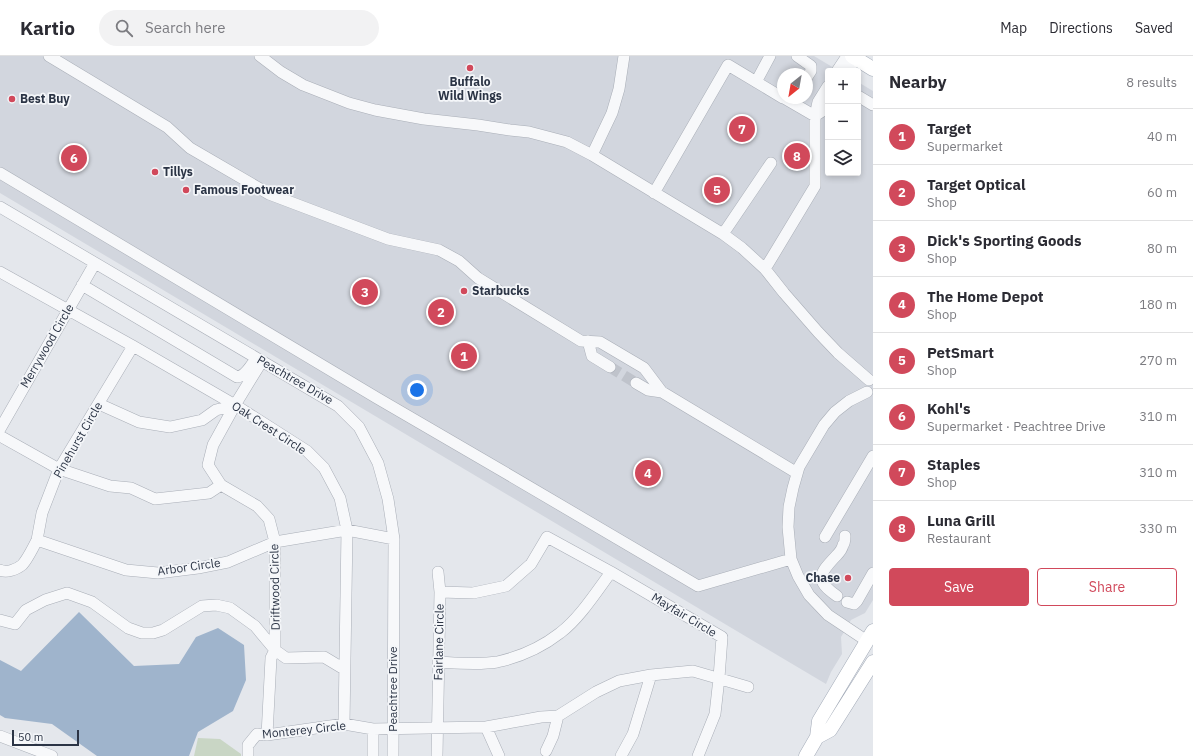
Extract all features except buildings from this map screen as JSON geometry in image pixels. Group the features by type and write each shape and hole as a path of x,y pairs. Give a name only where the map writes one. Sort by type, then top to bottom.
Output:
{"main road":[{"path":"851,57 873,69"},
{"path":"838,717 840,702 869,655 870,636"},
{"path":"806,756 817,737 820,721 870,636"},
{"path":"817,737 830,730 873,662"}],"street":[{"path":"49,56 167,127 190,148 269,194 388,239 439,250 459,261 478,278 581,341 600,342 644,368 662,392 797,473"},
{"path":"260,56 281,72 302,85 349,103 408,117 529,132 567,142 592,155 723,234 742,248 765,269 784,293 836,351 871,378 866,388 870,396 849,401 835,412 799,467 792,494 788,527 791,559 798,576 809,595 828,615 870,636"},
{"path":"592,155 612,113 619,89 624,56"},
{"path":"756,82 770,56"},
{"path":"796,56 811,66 811,68"},
{"path":"840,68 851,57"},
{"path":"849,68 851,57"},
{"path":"654,193 728,65 777,93"},
{"path":"765,269 815,186 815,116 818,102 825,91"},
{"path":"861,98 873,105"},
{"path":"796,104 815,116"},
{"path":"815,116 825,109"},
{"path":"723,234 771,163"},
{"path":"0,173 377,398 499,468 698,586 791,559"},
{"name":"Peachtree Drive","path":"0,206 338,406 359,427 378,463 388,499 394,539 393,756"},
{"name":"Merrywood Circle","path":"0,429 95,263"},
{"name":"Oak Crest Circle","path":"1,275 69,309 234,405 307,451 324,468 340,498 347,530 344,724"},
{"path":"82,285 237,377 241,377 259,359"},
{"path":"588,341 592,356 610,367"},
{"name":"Pinehurst Circle","path":"38,540 42,512 59,469 133,346"},
{"name":"Driftwood Circle","path":"259,359 213,445 208,465 221,485 256,506 269,519 275,542 276,650 272,658 267,735"},
{"path":"636,383 648,390 662,392"},
{"path":"99,404 139,422 170,427 202,420 216,410 234,405"},
{"path":"0,436 59,469 110,486 131,488 155,499 209,493 221,485"},
{"path":"824,537 873,456"},
{"name":"Arbor Circle","path":"38,540 126,570 158,573 198,568 228,562 275,542 347,530 394,539"},
{"path":"837,596 826,589 821,580 822,573 825,568 844,545 845,536"},
{"name":"Mayfair Circle","path":"547,537 612,572 722,637 720,678"},
{"name":"Fairlane Circle","path":"437,756 440,592 473,593 506,586 531,564 547,537"},
{"path":"0,570 3,572 12,570 22,565 38,540"},
{"path":"438,572 440,592"},
{"path":"438,662 495,662 520,656 561,633 580,613 612,572"},
{"path":"847,602 854,604 857,601 873,573"},
{"path":"0,620 15,624 26,610 44,600 67,593 92,602 128,628 142,633 153,633 163,630 202,606 216,605 230,608 255,626 276,650 286,658 324,657 344,669"},
{"path":"393,728 486,727 541,717 558,716 596,692 620,681 651,675 693,671 748,687"},
{"path":"621,756 633,734 651,675"},
{"path":"698,756 715,714 720,678"},
{"path":"546,751 553,736 558,716"},
{"name":"Monterey Circle","path":"248,756 248,745 257,734 267,735 344,724 373,729 393,728"},
{"path":"486,727 499,756"},
{"path":"373,729 374,756"},
{"path":"0,736 52,756"}],"shaded area":[{"path":"0,56 814,56 834,68 825,68 825,176 861,176 861,84 873,91 873,600 865,613 851,620 841,637 842,654 831,672 826,684 0,193"}],"green space":[{"path":"198,738 220,739 241,754 241,756 194,756"}],"water":[{"path":"79,612 134,666 179,664 196,637 218,628 244,645 246,680 233,711 198,732 189,756 97,756 52,724 5,718 0,715 0,660 21,671"}],"tunnel":[{"path":"610,367 636,383"}],"place":[{"name":"Buffalo Wild Wings","path":"470,68"},
{"name":"Best Buy","path":"12,99"},
{"name":"Staples","path":"742,129"},
{"name":"Luna Grill","path":"797,156"},
{"name":"Kohl's","path":"74,158"},
{"name":"Tillys","path":"155,172"},
{"name":"Famous Footwear","path":"186,190"},
{"name":"PetSmart","path":"717,190"},
{"name":"Starbucks","path":"464,291"},
{"name":"Dick's Sporting Goods","path":"365,292"},
{"name":"Target Optical","path":"441,312"},
{"name":"Target","path":"464,356"},
{"name":"The Home Depot","path":"648,473"},
{"name":"Chase","path":"848,578"}]}
